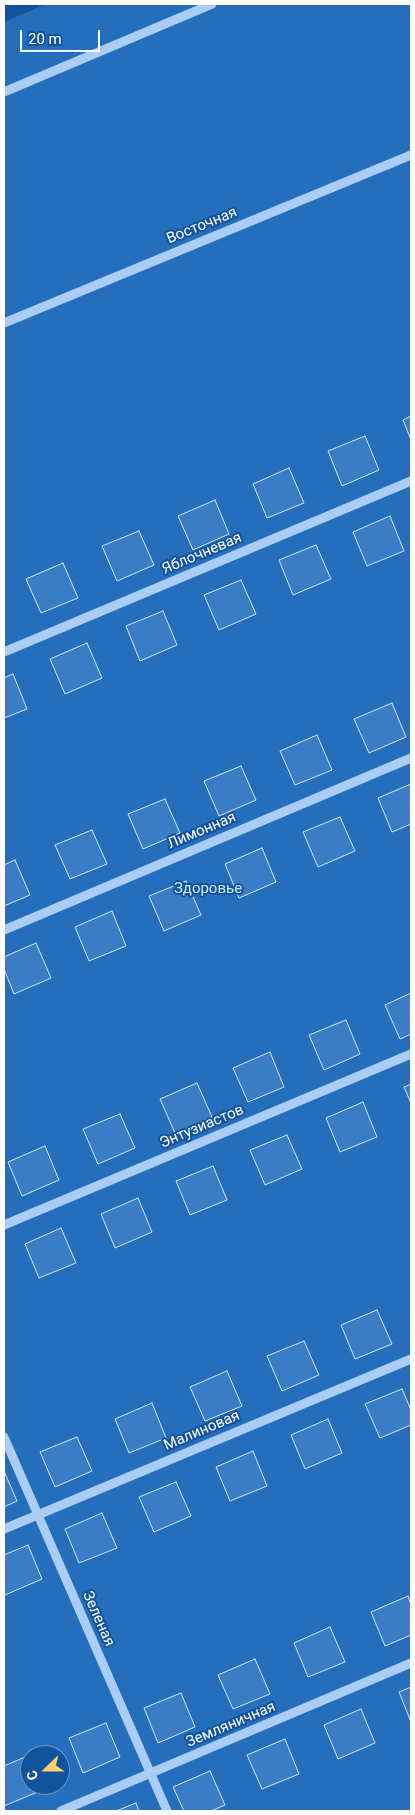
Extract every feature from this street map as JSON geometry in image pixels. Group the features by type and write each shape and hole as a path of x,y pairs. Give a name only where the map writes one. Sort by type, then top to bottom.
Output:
{"street":[{"path":"4,92 212,4"},
{"name":"Восточная","path":"4,323 411,155"},
{"name":"Яблочневая","path":"4,652 411,481"},
{"name":"Лимонная","path":"4,930 411,758"},
{"name":"Энтузиастов","path":"4,1225 411,1054"},
{"name":"Малиновая","path":"4,1529 411,1360"},
{"name":"Зеленая","path":"4,1437 167,1811"},
{"name":"Земляничная","path":"61,1811 411,1663"}],"green space":[{"name":"Здоровье","path":"46,4 411,4 411,1811 4,1811 4,22"}],"building":[{"path":"411,416 411,440 403,420"},
{"path":"365,436 379,470 342,486 328,451"},
{"path":"289,468 304,503 267,518 253,484"},
{"path":"215,500 229,534 193,550 178,516"},
{"path":"390,516 404,551 367,566 353,532"},
{"path":"139,531 154,565 117,581 102,546"},
{"path":"316,545 331,579 293,595 279,560"},
{"path":"63,563 78,598 41,613 26,579"},
{"path":"241,580 256,614 219,630 204,595"},
{"path":"163,611 177,645 140,661 126,626"},
{"path":"87,643 102,678 65,694 50,659"},
{"path":"13,674 27,709 4,718 4,678"},
{"path":"392,703 406,737 369,753 354,719"},
{"path":"317,735 332,770 295,785 280,751"},
{"path":"241,766 256,800 219,816 204,781"},
{"path":"411,784 411,824 392,832 378,798"},
{"path":"165,799 180,833 143,849 128,814"},
{"path":"340,817 355,851 318,867 303,832"},
{"path":"92,830 107,864 70,879 55,845"},
{"path":"262,848 276,882 239,898 225,864"},
{"path":"15,860 30,895 4,906 4,865"},
{"path":"186,881 201,915 164,931 149,896"},
{"path":"112,911 126,946 89,961 75,927"},
{"path":"36,943 51,978 14,994 4,969 4,957"},
{"path":"411,993 411,1034 400,1039 385,1005"},
{"path":"346,1020 360,1054 324,1070 309,1035"},
{"path":"270,1052 284,1087 248,1102 233,1068"},
{"path":"197,1083 212,1117 175,1133 160,1099"},
{"path":"411,1084 411,1103 404,1087"},
{"path":"363,1102 377,1137 340,1152 326,1118"},
{"path":"120,1114 135,1148 98,1164 83,1129"},
{"path":"287,1135 302,1169 265,1185 250,1150"},
{"path":"45,1146 59,1180 22,1196 8,1162"},
{"path":"213,1166 227,1200 190,1215 176,1181"},
{"path":"138,1198 152,1232 115,1248 101,1214"},
{"path":"61,1228 76,1263 39,1278 25,1244"},
{"path":"377,1310 392,1344 355,1359 341,1325"},
{"path":"304,1341 319,1375 282,1391 267,1356"},
{"path":"227,1371 242,1406 205,1421 190,1387"},
{"path":"402,1389 411,1410 411,1425 380,1438 365,1404"},
{"path":"152,1403 166,1438 129,1453 115,1419"},
{"path":"328,1419 342,1453 305,1469 291,1435"},
{"path":"77,1437 92,1471 55,1487 40,1452"},
{"path":"253,1451 267,1486 230,1501 216,1467"},
{"path":"4,1471 17,1501 4,1507"},
{"path":"176,1482 191,1516 154,1532 139,1497"},
{"path":"102,1513 117,1548 79,1563 65,1529"},
{"path":"28,1545 42,1579 5,1595 4,1555"},
{"path":"408,1596 411,1605 411,1635 385,1646 371,1612"},
{"path":"330,1627 345,1662 308,1677 294,1643"},
{"path":"255,1659 270,1694 233,1709 218,1675"},
{"path":"411,1687 411,1722 399,1692"},
{"path":"181,1693 195,1727 158,1743 144,1708"},
{"path":"361,1709 375,1743 338,1759 324,1725"},
{"path":"106,1723 120,1757 83,1773 69,1738"},
{"path":"285,1739 299,1774 262,1789 247,1755"},
{"path":"20,1759 20,1795 30,1795 4,1806 4,1766"},
{"path":"210,1771 225,1805 211,1811 184,1811 173,1787"},
{"path":"136,1803 139,1811 116,1811"}]}
